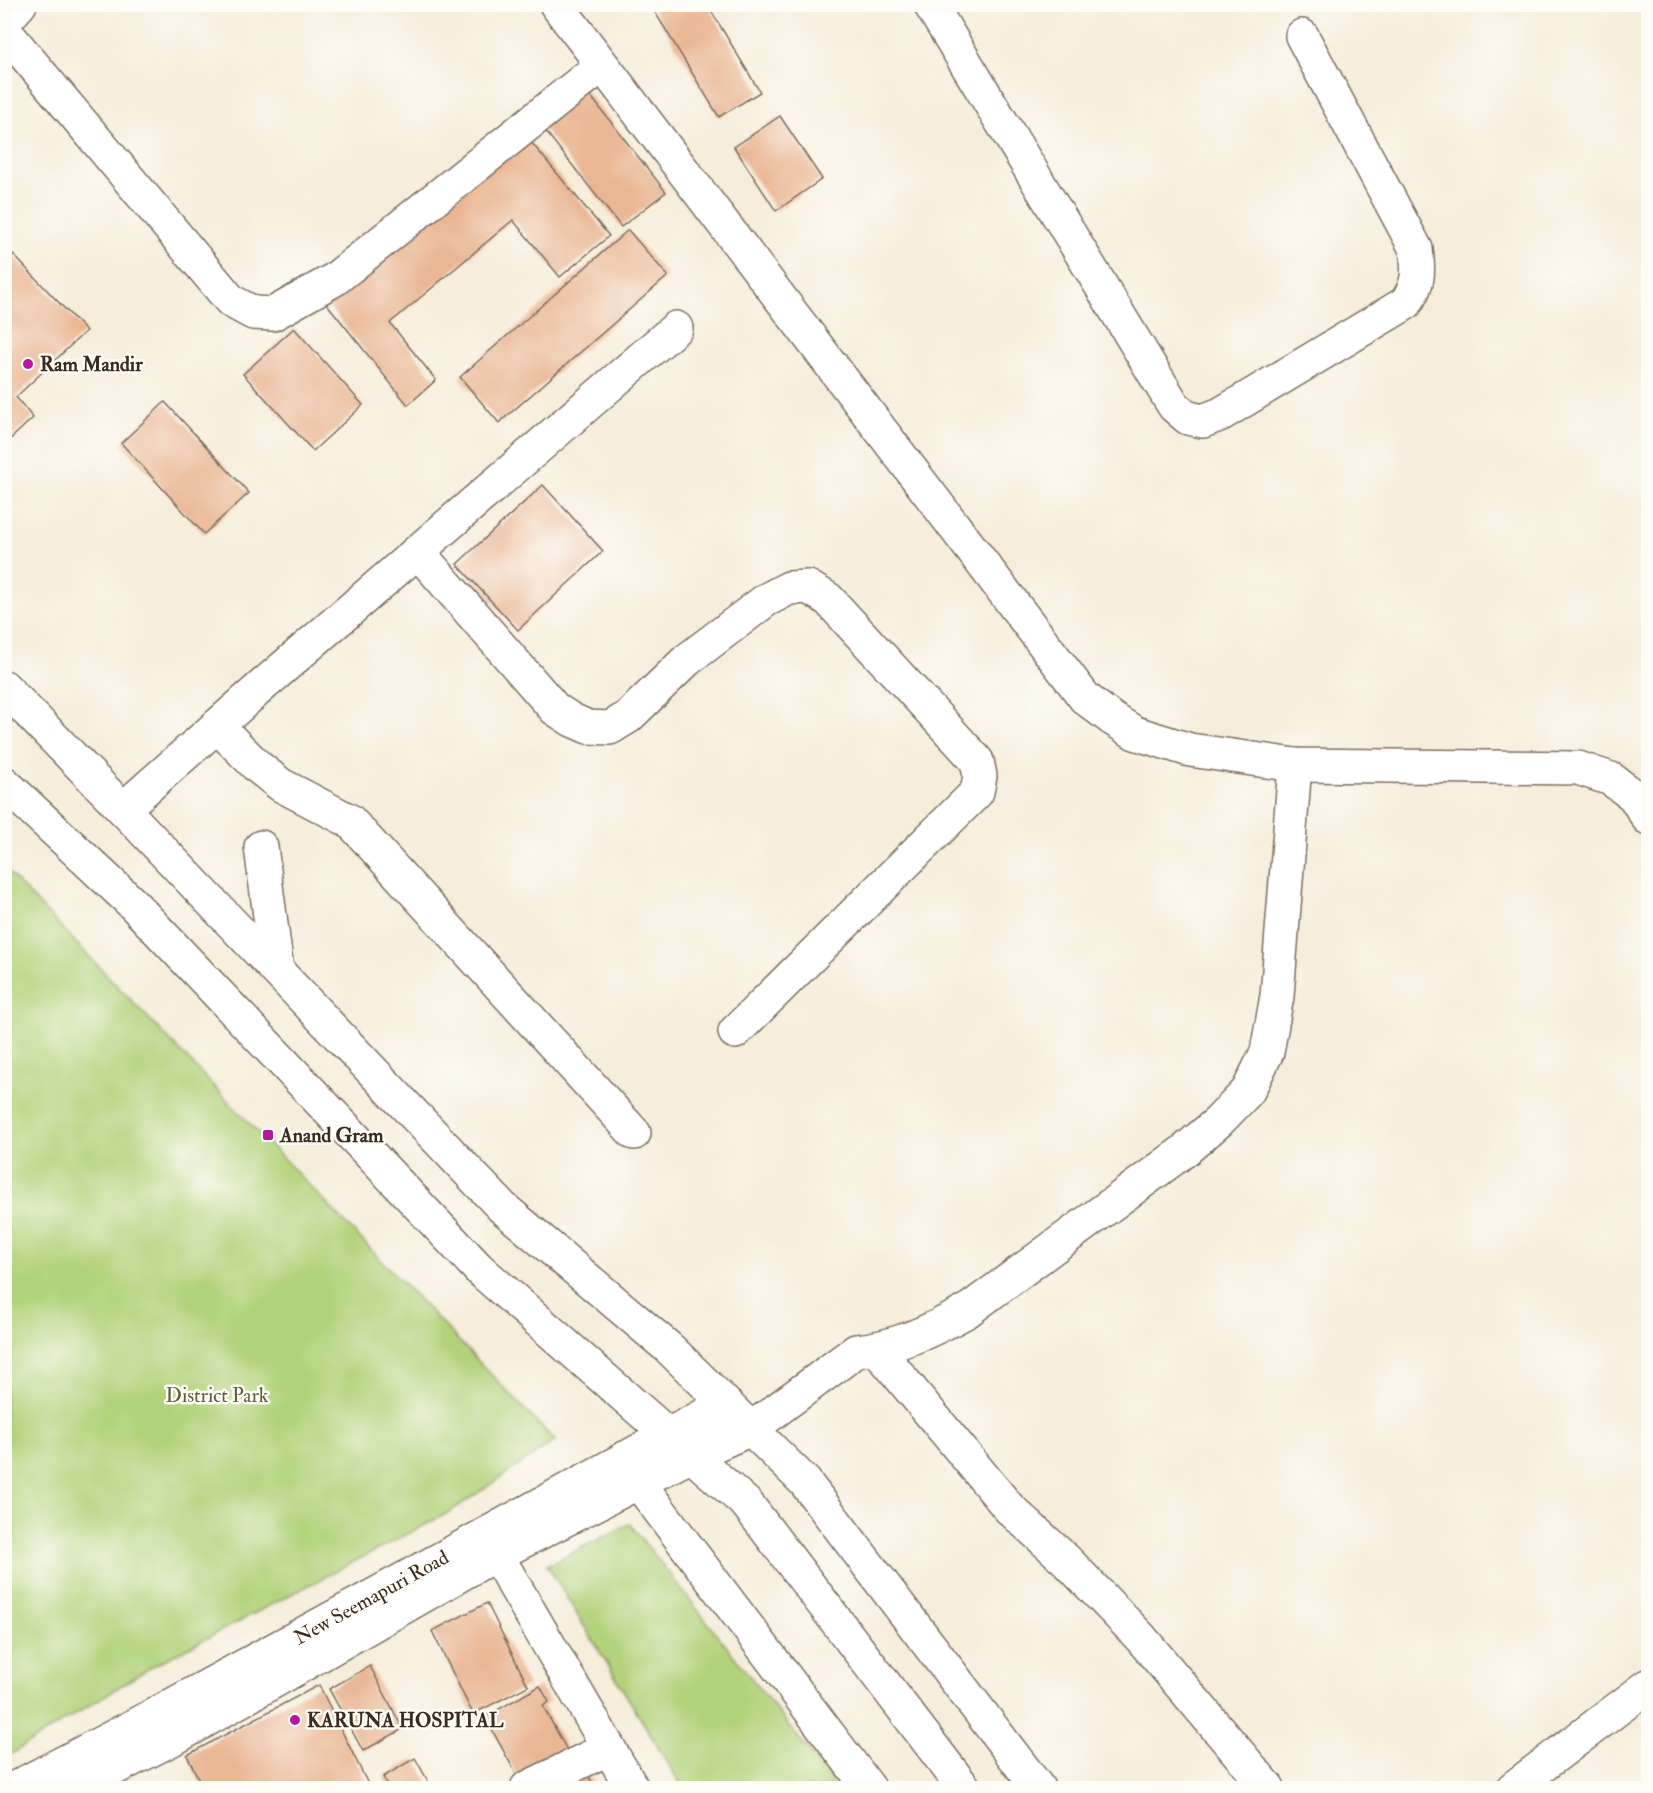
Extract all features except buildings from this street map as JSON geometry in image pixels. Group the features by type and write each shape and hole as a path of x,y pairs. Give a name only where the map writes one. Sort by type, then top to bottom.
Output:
{"street":[{"path":"4,22 20,4"},
{"path":"556,4 1085,698 1111,718 1136,733 1190,750 1295,765 1578,768 1611,779 1634,796 1648,818"},
{"path":"930,4 1174,406 1188,418 1203,422 1288,375 1406,303 1416,287 1419,270 1416,249 1302,36"},
{"path":"4,30 231,301 253,313 273,314 335,279 602,65"},
{"path":"123,809 676,328"},
{"path":"417,552 555,709 588,727 610,728 628,717 687,660 766,600 789,588 808,587 828,600 977,761 980,776 977,792 735,1032"},
{"path":"4,687 502,1207 670,1349 805,1482 1038,1788"},
{"path":"217,726 258,767 281,785 350,821 634,1133"},
{"name":"New Seemapuri Road","path":"15,1788 679,1446 751,1429 856,1351 877,1349 940,1326 967,1311 1184,1150 1218,1122 1248,1091 1267,1052 1277,996 1295,765"},
{"path":"4,783 132,903 479,1269 747,1504 964,1788"},
{"path":"261,847 277,970"},
{"path":"877,1349 1009,1508 1066,1560 1140,1637 1268,1788"},
{"name":"New Seemapuri Road","path":"679,1446 725,1404"},
{"path":"631,1470 869,1788"},
{"path":"491,1544 632,1788"},
{"name":"New Seemapuri Road","path":"76,1788 180,1736 491,1544"},
{"path":"1513,1788 1648,1686"},
{"path":"527,1788 609,1748"}],"green space":[{"name":"District Park","path":"5,869 555,1441 448,1513 151,1667 5,1758"},
{"path":"630,1524 838,1788 683,1788 547,1565"}],"place":[{"name":"Ram Mandir","path":"28,364"},
{"name":"Anand Gram","path":"268,1135"},
{"name":"KARUNA HOSPITAL","path":"295,1720"}]}
